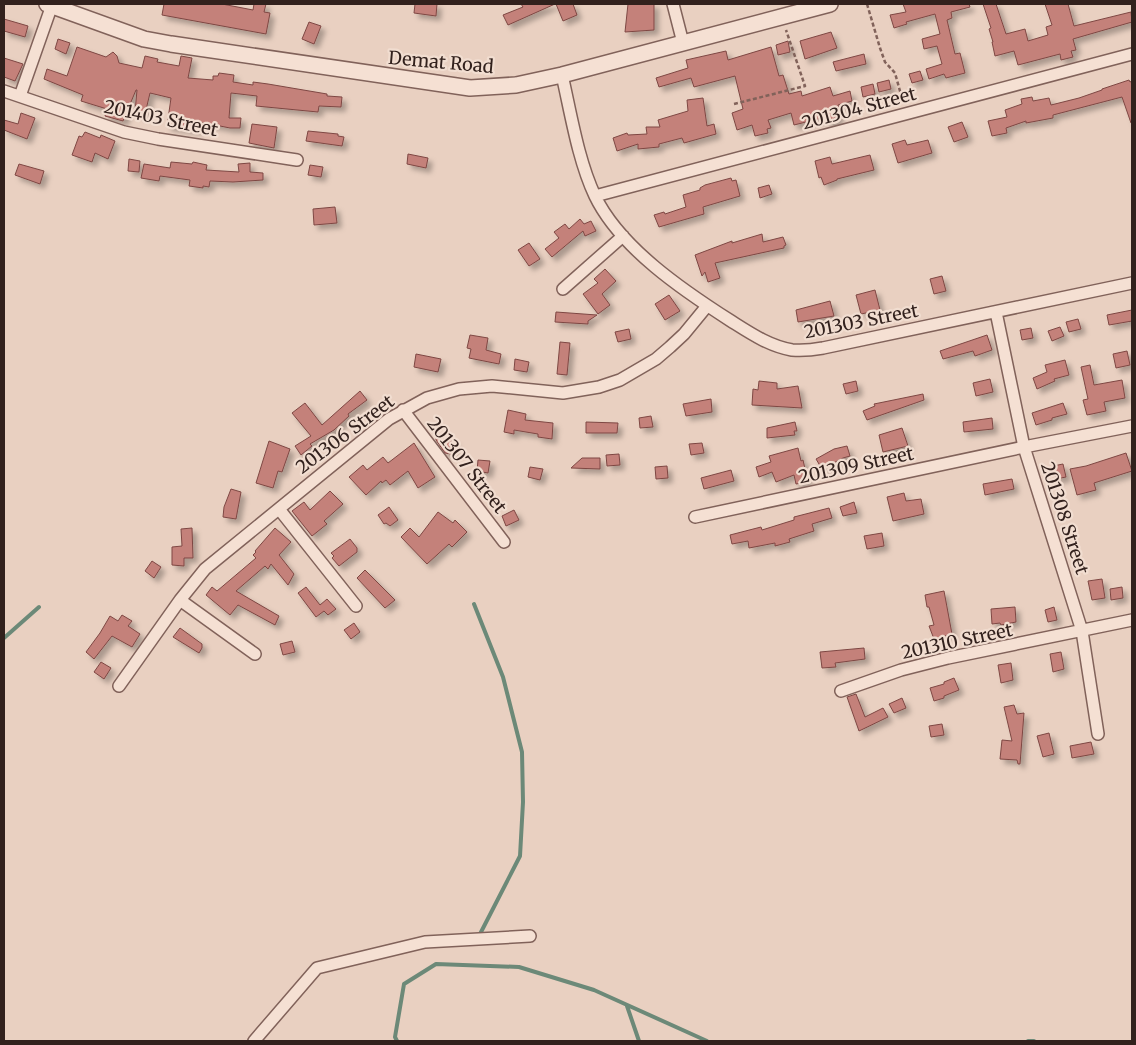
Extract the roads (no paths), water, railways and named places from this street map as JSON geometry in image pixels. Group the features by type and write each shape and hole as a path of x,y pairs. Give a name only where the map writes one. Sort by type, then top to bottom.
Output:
{"street":[{"path":"673,4 683,43"},
{"name":"Demat Road","path":"49,5 144,39 470,88 516,85 562,75 830,4"},
{"path":"20,96 49,5"},
{"name":"201304 Street","path":"595,196 1132,54"},
{"name":"201303 Street","path":"562,75 587,175 595,196 623,236 681,288 753,335 778,346 803,351 823,348 1132,283"},
{"name":"201403 Street","path":"4,91 124,132 168,141 297,160"},
{"path":"563,289 623,236"},
{"name":"201306 Street","path":"119,686 180,600 205,569 389,419 427,398 459,389 492,386 563,393 599,387 620,380 656,359 684,334 707,306"},
{"name":"201308 Street","path":"996,312 1024,447 1082,631 1098,734"},
{"name":"201307 Street","path":"403,410 504,542"},
{"name":"201309 Street","path":"695,517 1132,426"},
{"path":"279,509 356,606"},
{"path":"180,600 255,654"},
{"name":"201310 Street","path":"840,691 901,670 948,658 1132,620"},
{"path":"254,1041 317,968 425,942 530,936"}],"waterway":[{"path":"474,604 503,677 522,752 523,802 520,856 479,936"},
{"path":"4,638 39,607"},
{"path":"397,1041 395,1037 404,984 436,964 519,967 594,990 707,1041"},
{"path":"627,1006 639,1041"},
{"path":"1028,1041 1034,1041"}]}
